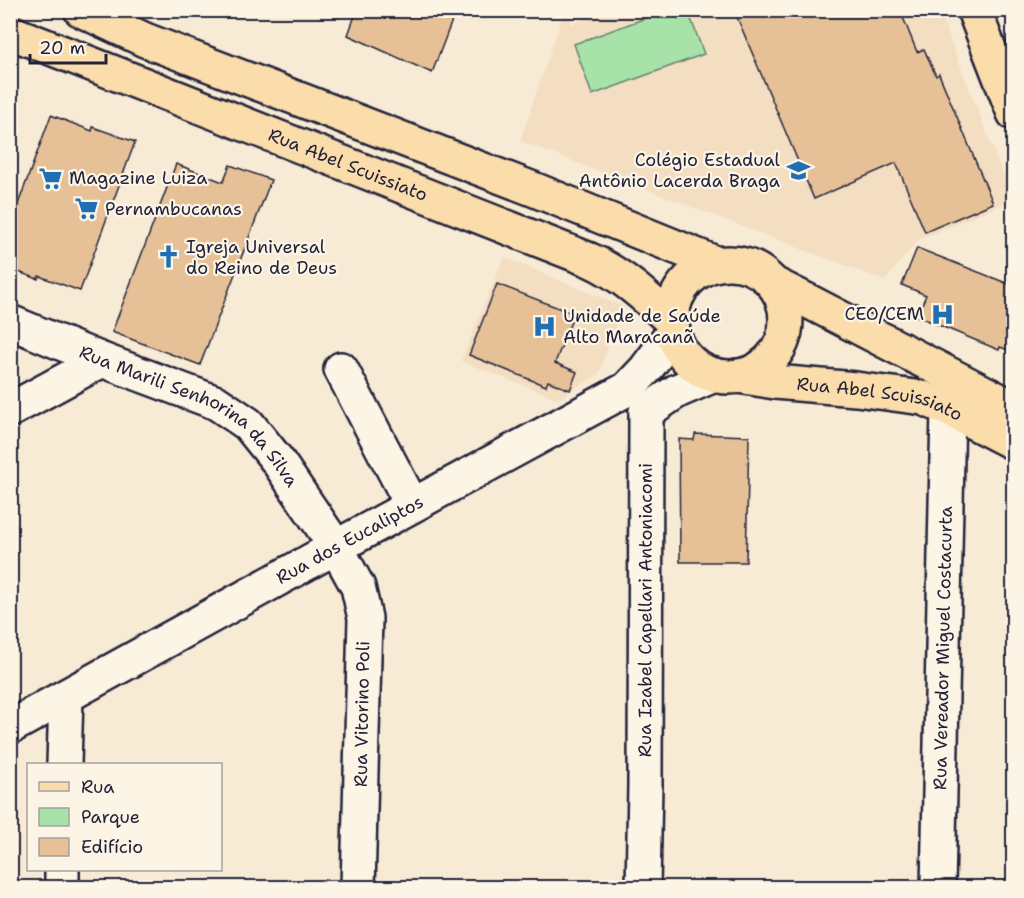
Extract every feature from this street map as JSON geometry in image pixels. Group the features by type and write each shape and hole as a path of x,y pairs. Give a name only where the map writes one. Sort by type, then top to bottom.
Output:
{"main road":[{"path":"81,10 109,18 145,40 522,185 718,264"},
{"path":"974,10 1014,113"},
{"name":"Rua Abel Scuissiato","path":"10,32 590,260 609,269 651,302 673,327"},
{"path":"718,264 738,264 758,271 774,284 783,300 786,318 784,336 777,351 766,363 753,372 726,375 695,367 681,352 673,327 674,306 679,293 689,280 702,270 718,264"},
{"name":"Rua Abel Scuissiato","path":"774,284 1014,408"},
{"name":"Rua Abel Scuissiato","path":"726,375 923,398 1014,443"}],"street":[{"name":"Rua Marili Senhorina da Silva","path":"10,322 102,360 217,403 248,424 277,460 336,547"},
{"name":"Rua dos Eucaliptos","path":"10,727 412,506 636,401 646,369 673,327"},
{"path":"10,410 102,360"},
{"path":"341,369 412,506"},
{"path":"636,401 726,375"},
{"name":"Rua Izabel Capellari Antoniacomi","path":"636,401 645,785 644,888"},
{"name":"Rua Vereador Miguel Costacurta","path":"938,888 948,409"},
{"name":"Rua Vitorino Poli","path":"336,547 358,587 365,618 358,888"},
{"path":"64,763 66,697"},
{"path":"62,871 62,888"}],"shaded area":[{"name":"Colégio Estadual Antônio Lacerda Braga","path":"601,10 939,11 1013,200 918,240 885,281 520,141 564,11 573,24"},
{"name":"Unidade de Saúde Alto Maracanã","path":"504,257 622,306 599,374 558,399 461,361"}],"green space":[{"path":"665,11 688,11 704,54 592,95 574,44"}],"building":[{"path":"357,10 456,10 432,73 348,35"},
{"path":"734,10 900,10 917,52 924,49 936,76 939,74 993,203 925,232 896,163 814,199"},
{"path":"51,115 92,131 93,127 135,142 80,291 39,276 38,279 10,269 10,226"},
{"path":"176,164 223,182 230,165 271,180 200,365 112,332"},
{"path":"917,248 1014,286 1014,352 1000,347 999,350 917,316 926,295 902,285"},
{"path":"497,284 574,314 555,363 577,372 570,390 548,381 546,386 469,355"},
{"path":"695,434 749,436 746,562 680,562 679,439 694,440"}],"place":[{"name":"Colégio Estadual Antônio Lacerda Braga","path":"798,170"},
{"name":"Magazine Luiza","path":"51,178"},
{"name":"Pernambucanas","path":"87,209"},
{"name":"Igreja Universal do Reino de Deus","path":"168,257"},
{"name":"CEO/CEM","path":"942,314"},
{"name":"Unidade de Saúde Alto Maracanã","path":"545,326"}]}
